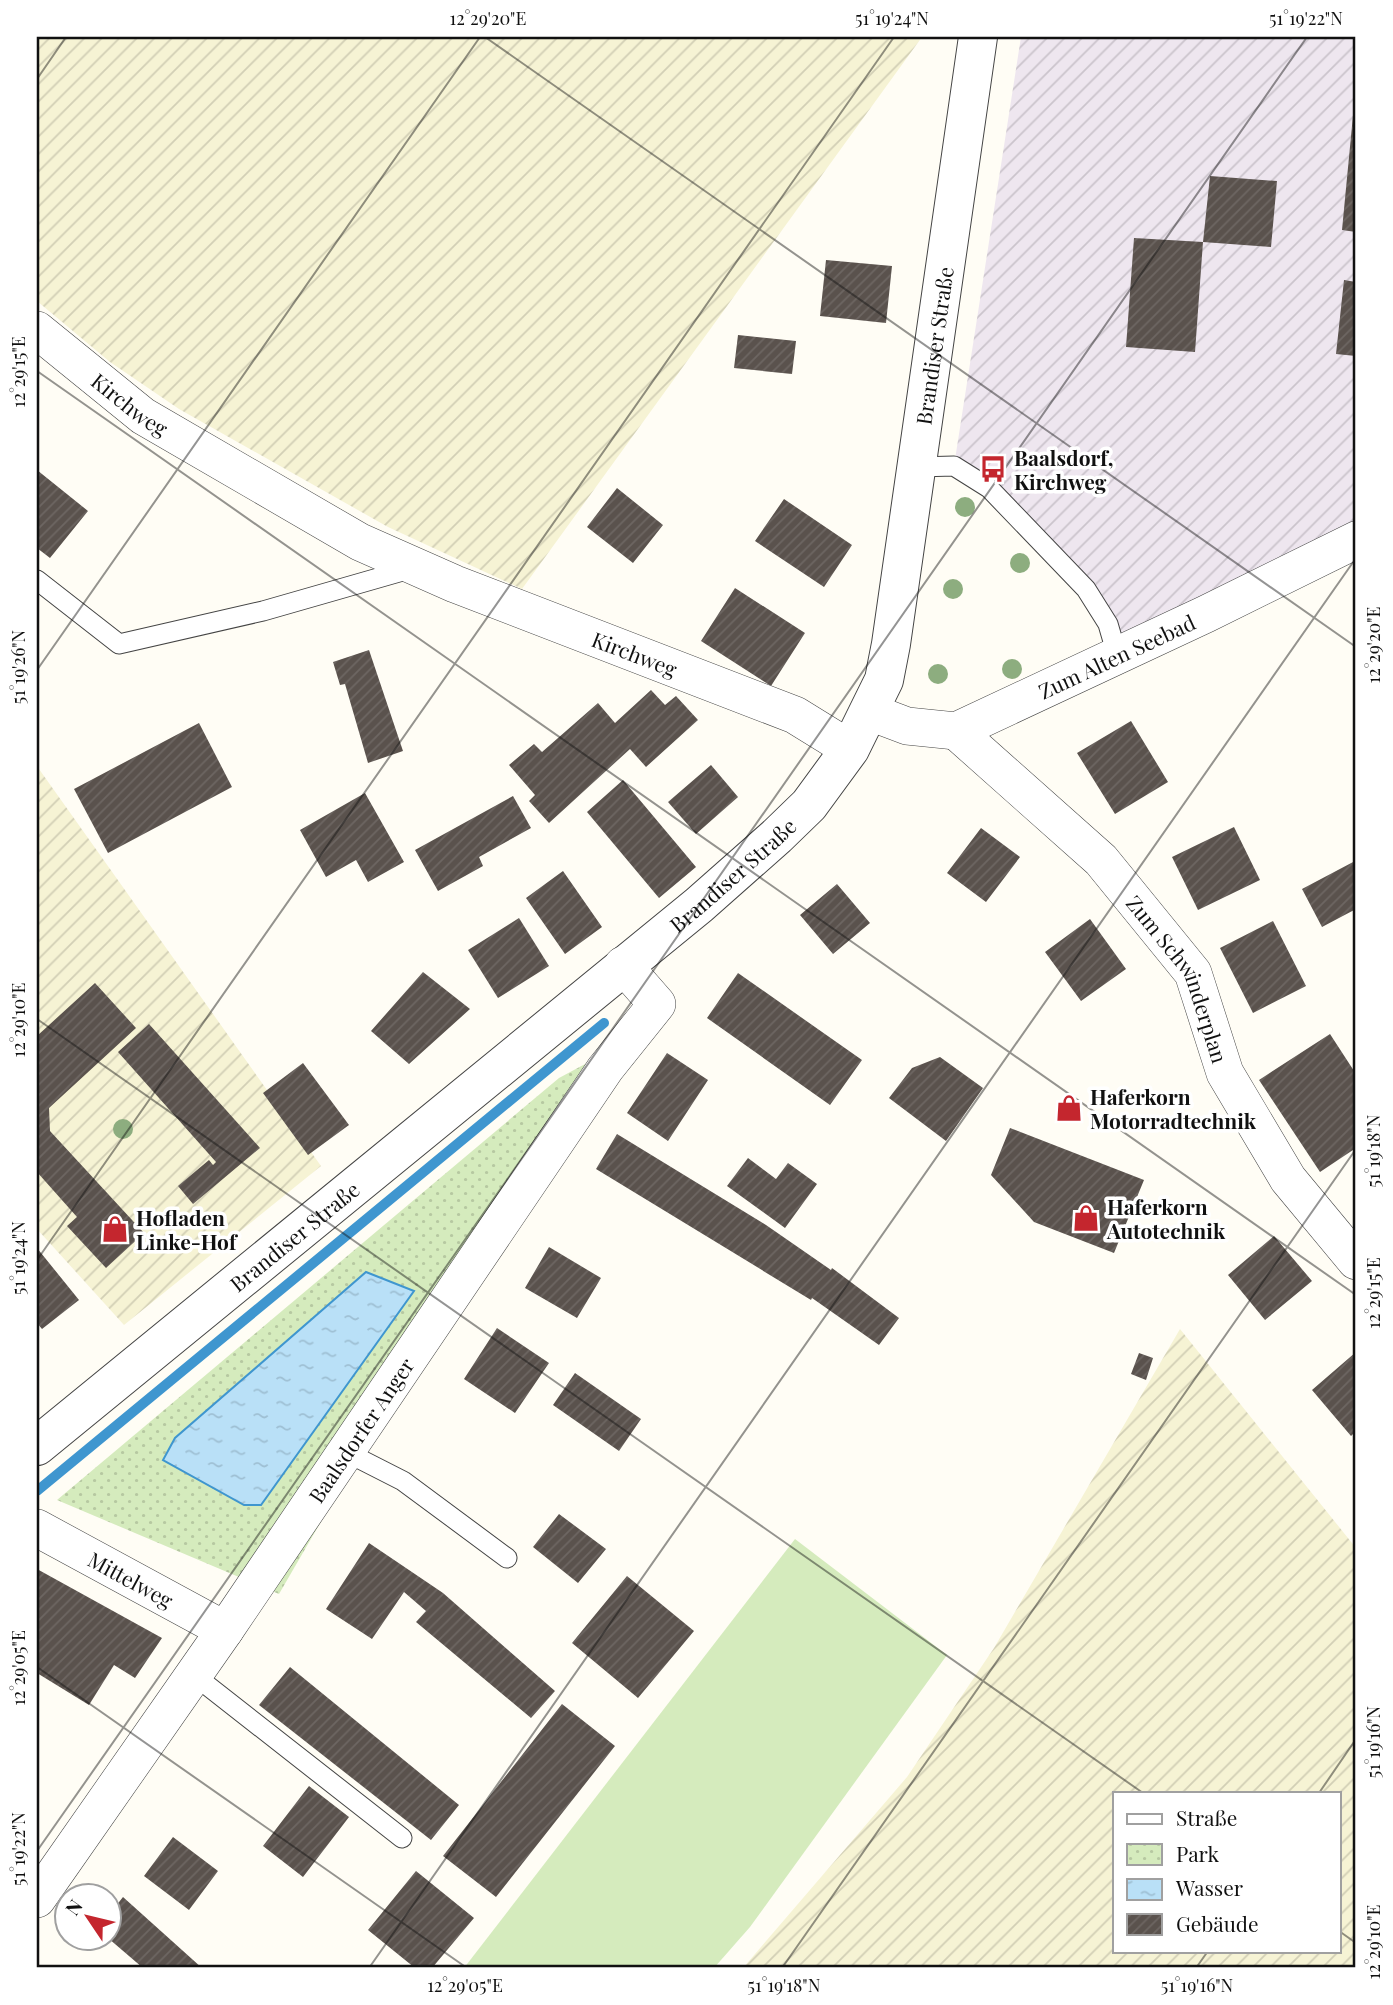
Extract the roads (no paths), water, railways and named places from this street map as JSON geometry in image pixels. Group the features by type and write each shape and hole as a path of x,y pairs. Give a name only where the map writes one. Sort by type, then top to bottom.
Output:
{"street":[{"name":"Brandiser Straße","path":"37,1446 699,905 808,805 850,749 884,680 891,644 978,37"},
{"name":"Kirchweg","path":"37,330 143,416 360,542 414,568 795,715 850,749"},
{"name":"Zum Alten Seebad","path":"956,731 1356,540"},
{"path":"870,712 907,726 956,731"},
{"name":"Zum Schwinderplan","path":"956,731 1101,860 1193,973 1225,1073 1287,1179 1356,1261"},
{"name":"Baalsdorfer Anger","path":"37,1899 225,1630 605,1069 657,1004 623,965"},
{"name":"Mittelweg","path":"37,1528 225,1630"}],"lane":[{"path":"918,467 954,466 989,488 1086,589 1108,624 1117,655"},
{"path":"37,580 119,644 263,611 414,568"},
{"path":"346,1452 403,1481 507,1558"},
{"path":"194,1675 402,1839"}],"water":[{"path":"366,1272 414,1291 261,1505 244,1505 163,1460 175,1438"}],"waterway":[{"path":"37,1491 604,1023"}],"place":[{"name":"Baalsdorf, Kirchweg","path":"993,469"},
{"name":"Haferkorn Motorradtechnik","path":"1069,1108"},
{"name":"Haferkorn Autotechnik","path":"1086,1218"},
{"name":"Hofladen Linke-Hof","path":"115,1229"}]}
